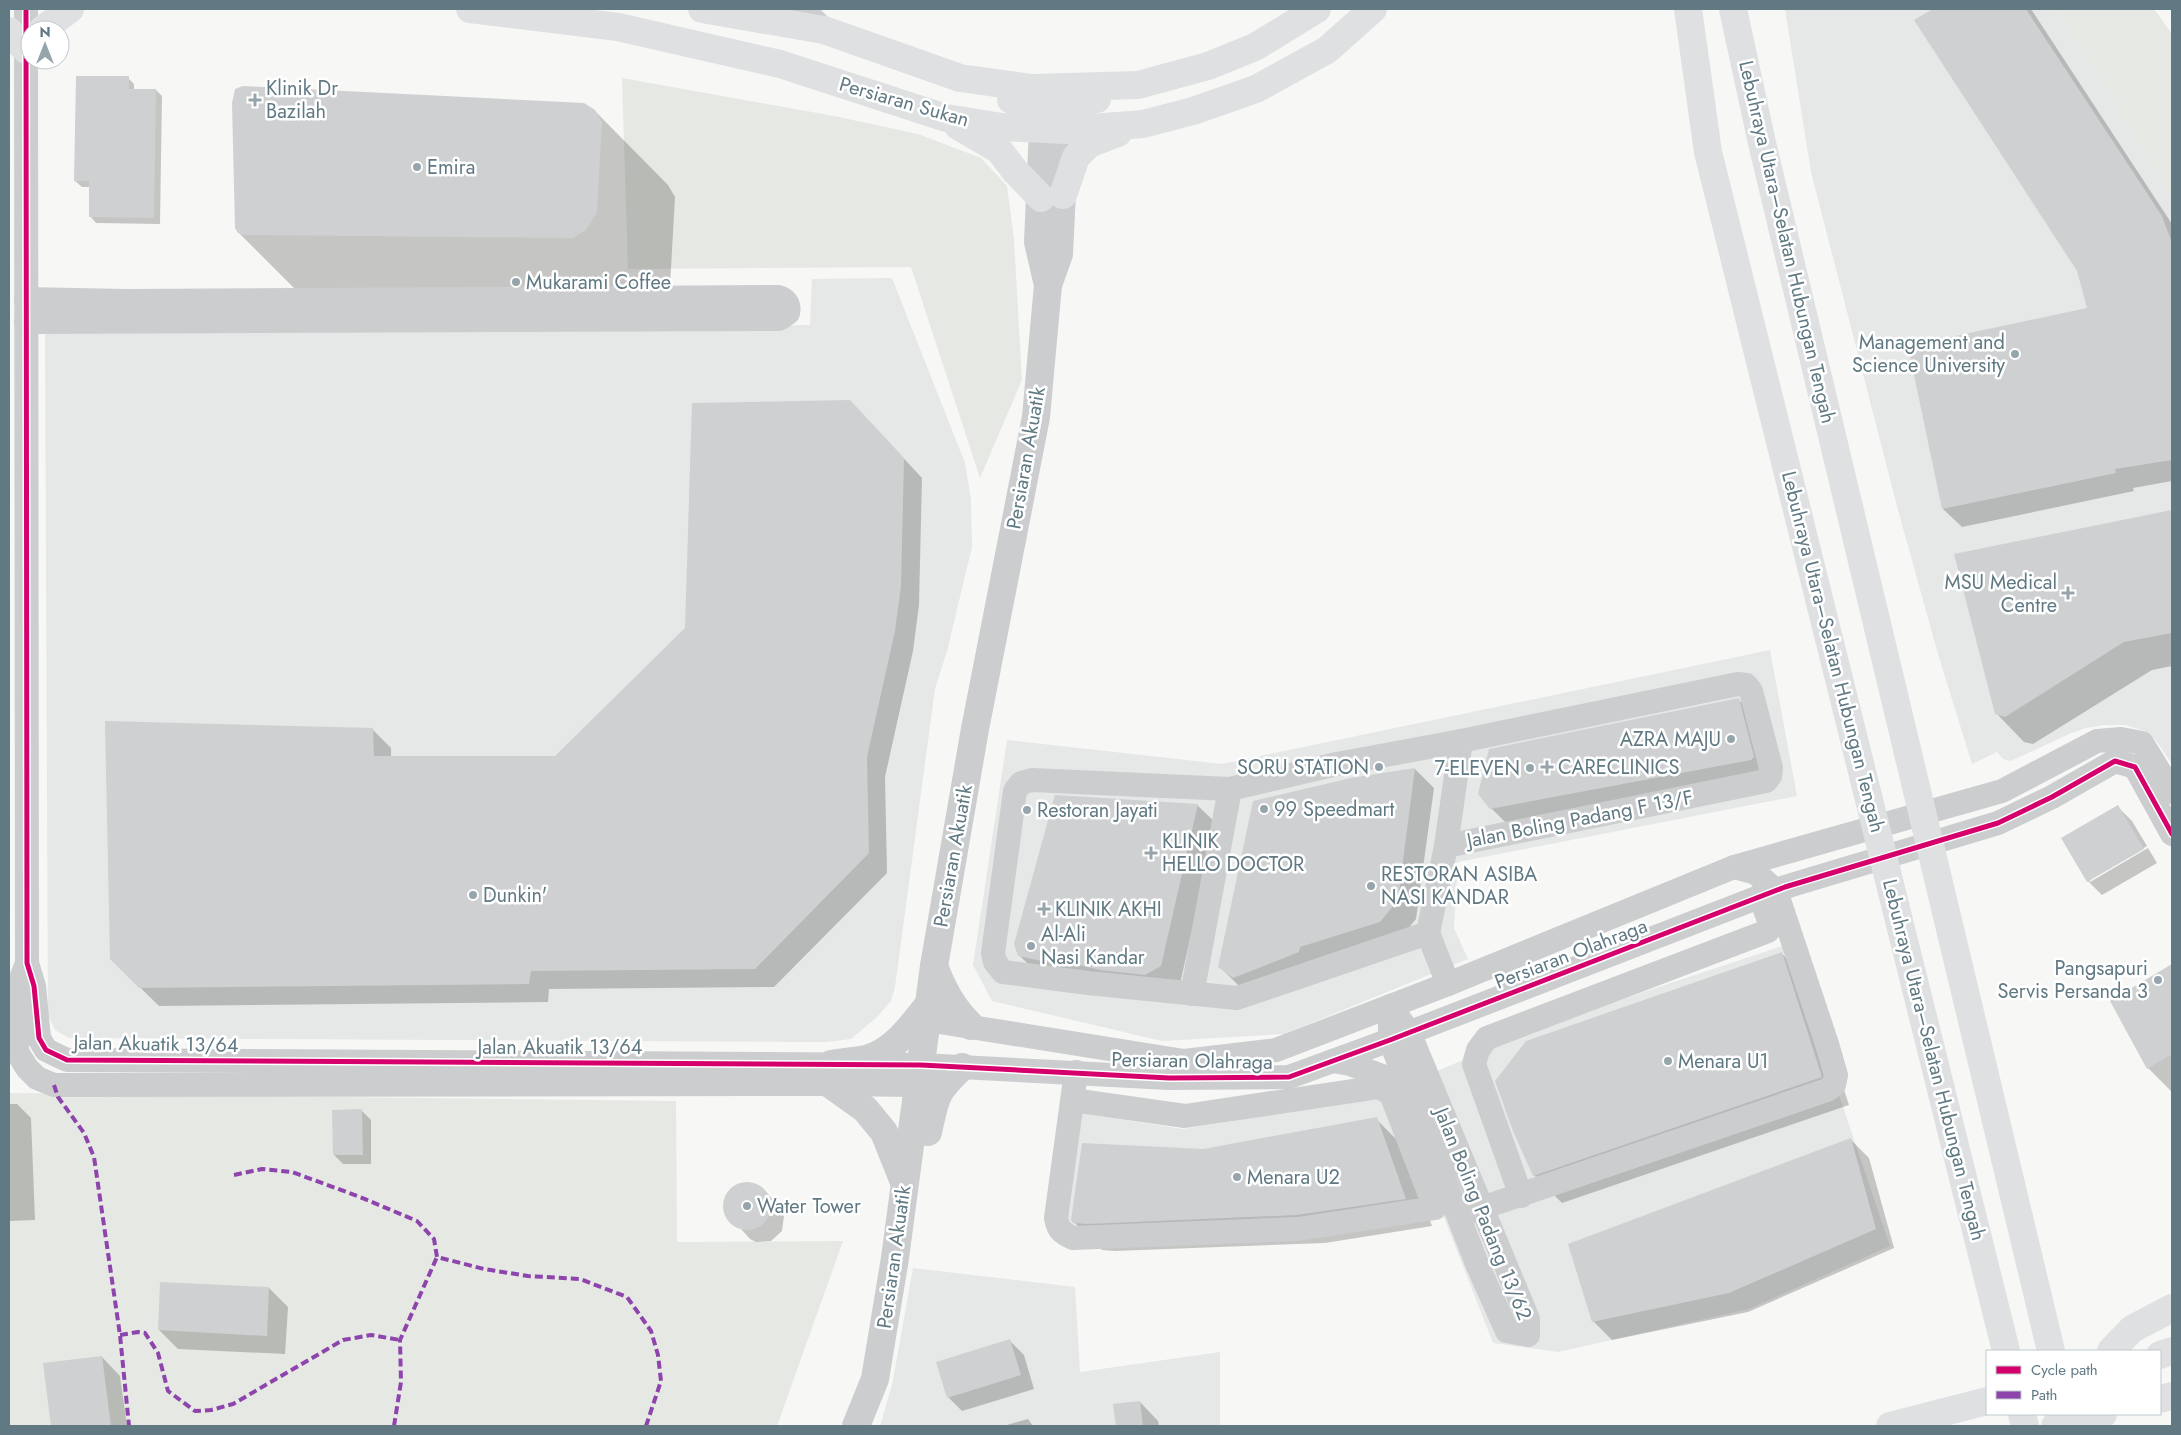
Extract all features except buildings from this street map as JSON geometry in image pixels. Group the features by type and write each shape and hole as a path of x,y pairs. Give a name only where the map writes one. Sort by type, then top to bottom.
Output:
{"main road":[{"path":"54,20 70,9"},
{"name":"Persiaran Sukan","path":"470,9 618,27 780,64 946,118 1002,127 1053,122 1143,124 1193,111 1256,89 1327,50 1373,9"},
{"name":"Persiaran Sukan","path":"702,9 824,30 960,78 1032,88 1138,85 1208,66 1256,48 1317,9"},
{"name":"Lebuhraya Utara–Selatan Hubungan Tengah","path":"1688,9 1708,152 2006,1350"},
{"name":"Lebuhraya Utara–Selatan Hubungan Tengah","path":"1733,9 1762,143 2050,1350"},
{"path":"960,78 990,96 1053,122 1138,85"},
{"path":"946,118 999,150 1015,171 1052,196 1076,157 1089,144 1143,124"},
{"path":"2112,1350 2132,1329 2172,1308"},
{"path":"1890,1426 1986,1401"},
{"path":"2055,1426 2098,1415"}],"street":[{"path":"803,9 824,30"},
{"name":"Jalan Akuatik 13/64","path":"26,70 28,963 34,986 39,1038 46,1050 67,1060 919,1075"},
{"name":"Persiaran Akuatik","path":"856,1426 875,1379 895,1258 934,966 975,729 1036,417 1048,284 1059,254 1052,196 1053,122"},
{"path":"778,297 785,300 788,306 788,313 778,319 26,311 126,301 778,297"},
{"name":"Jalan Boling Padang F 13/F","path":"1446,846 1766,781 1770,776 1772,768 1751,691 1746,686 1738,684 1461,742"},
{"name":"Persiaran Olahraga","path":"928,1012 972,1026 1184,1061 1276,1050 1448,984 1734,867 2002,792 2097,740 2121,739 2142,743 2172,792"},
{"path":"1428,933 1237,998 1003,972 995,962 992,953 1015,791 1021,783 1032,780 1230,789 1337,764 1461,742 1446,846 1428,933 1448,984"},
{"name":"Persiaran Olahraga","path":"919,1075 962,1067 1169,1078 1289,1077 1768,894 1998,823 2052,798 2115,761 2135,767 2172,834"},
{"path":"1192,994 1230,789"},
{"path":"1458,1216 1826,1090 1834,1084 1836,1075 1828,1044 1768,894 1756,873 1734,867"},
{"path":"1502,1202 1474,1064 1478,1050 1487,1038 1768,930 1770,926 1768,894"},
{"path":"934,966 944,992 958,1013 972,1026"},
{"name":"Jalan Boling Padang 13/62","path":"1390,1006 1400,1036 1409,1087 1477,1264 1507,1331 1528,1335 1528,1319 1500,1256 1502,1202 1400,1036"},
{"path":"928,1012 889,1048 831,1074 884,1132 906,1176 922,1154 936,1095 944,1084 962,1067"},
{"path":"1333,1061 1350,1064 1409,1087"},
{"path":"1072,1100 1185,1116 1379,1087 1392,1094 1435,1208 1298,1229 1073,1238 1063,1234 1056,1218 1072,1100 1076,1072"},
{"path":"1477,1264 1500,1256"}],"shaded area":[{"name":"Management and Science University","path":"1785,9 2057,9 2172,197 2172,764 2155,739 2145,731 2125,725 2104,725 2086,728 2069,734 2011,761 2003,759 1997,752 1972,764 1938,654 1898,510 1811,172"},
{"path":"2057,9 2154,9 2172,34 2172,197"},
{"path":"622,78 834,116 918,134 981,158 1007,186 1014,239 1022,380 980,478 911,267 628,269"},
{"path":"892,278 965,463 971,500 972,547 947,651 935,689 895,987 891,1001 876,1018 851,1039 827,1042 69,1038 55,1030 48,1015 45,327 810,325 812,279"},
{"path":"1770,650 1797,796 1458,862 1454,928 1468,959 1284,1034 1162,1041 992,1001 973,965 1007,740 1222,764"},
{"path":"1788,944 1890,1246 1749,1309 1558,1352 1493,1343 1443,1215 1062,1244 1079,1113 1183,1129 1374,1098 1550,1023"},
{"path":"9,1093 676,1101 677,1242 843,1241 777,1426 9,1426"},
{"path":"913,1268 1075,1287 1080,1372 1220,1352 1220,1426 880,1426 892,1385"}],"marked path":[{"path":"54,1085 58,1097 84,1133 94,1157 120,1335 129,1426"},
{"path":"234,1175 262,1169 292,1172 360,1197 417,1221 434,1239 437,1257 484,1269 528,1276 580,1279 627,1297 651,1331 658,1355 661,1381 646,1426"},
{"path":"394,1426 401,1382 400,1340 437,1257"},
{"path":"120,1335 138,1332 145,1333 158,1353 168,1391 195,1411 211,1410 233,1404 343,1340 371,1335 400,1340"}],"cycle path":[{"path":"26,9 27,963 34,986 39,1038 46,1050 67,1060 921,1065 1169,1078 1289,1077 1390,1040 1785,887 1998,823 2052,797 2115,761 2135,767 2172,834"}],"place":[{"name":"Klinik Dr Bazilah","path":"255,100"},
{"name":"Emira","path":"417,167"},
{"name":"Mukarami Coffee","path":"516,282"},
{"name":"Management and Science University","path":"2015,354"},
{"name":"MSU Medical Centre","path":"2068,593"},
{"name":"AZRA MAJU","path":"1731,739"},
{"name":"SORU STATION","path":"1379,767"},
{"name":"CARECLINICS","path":"1547,767"},
{"name":"7-ELEVEN","path":"1530,768"},
{"name":"99 Speedmart","path":"1264,809"},
{"name":"Restoran Jayati","path":"1027,810"},
{"name":"KLINIK HELLO DOCTOR","path":"1151,853"},
{"name":"RESTORAN ASIBA NASI KANDAR","path":"1371,886"},
{"name":"Dunkin'","path":"473,895"},
{"name":"KLINIK AKHI","path":"1044,909"},
{"name":"Al-Ali Nasi Kandar","path":"1031,946"},
{"name":"Pangsapuri Servis Persanda 3","path":"2158,980"},
{"name":"Menara U1","path":"1668,1061"},
{"name":"Menara U2","path":"1237,1177"},
{"name":"Water Tower","path":"747,1206"}]}
